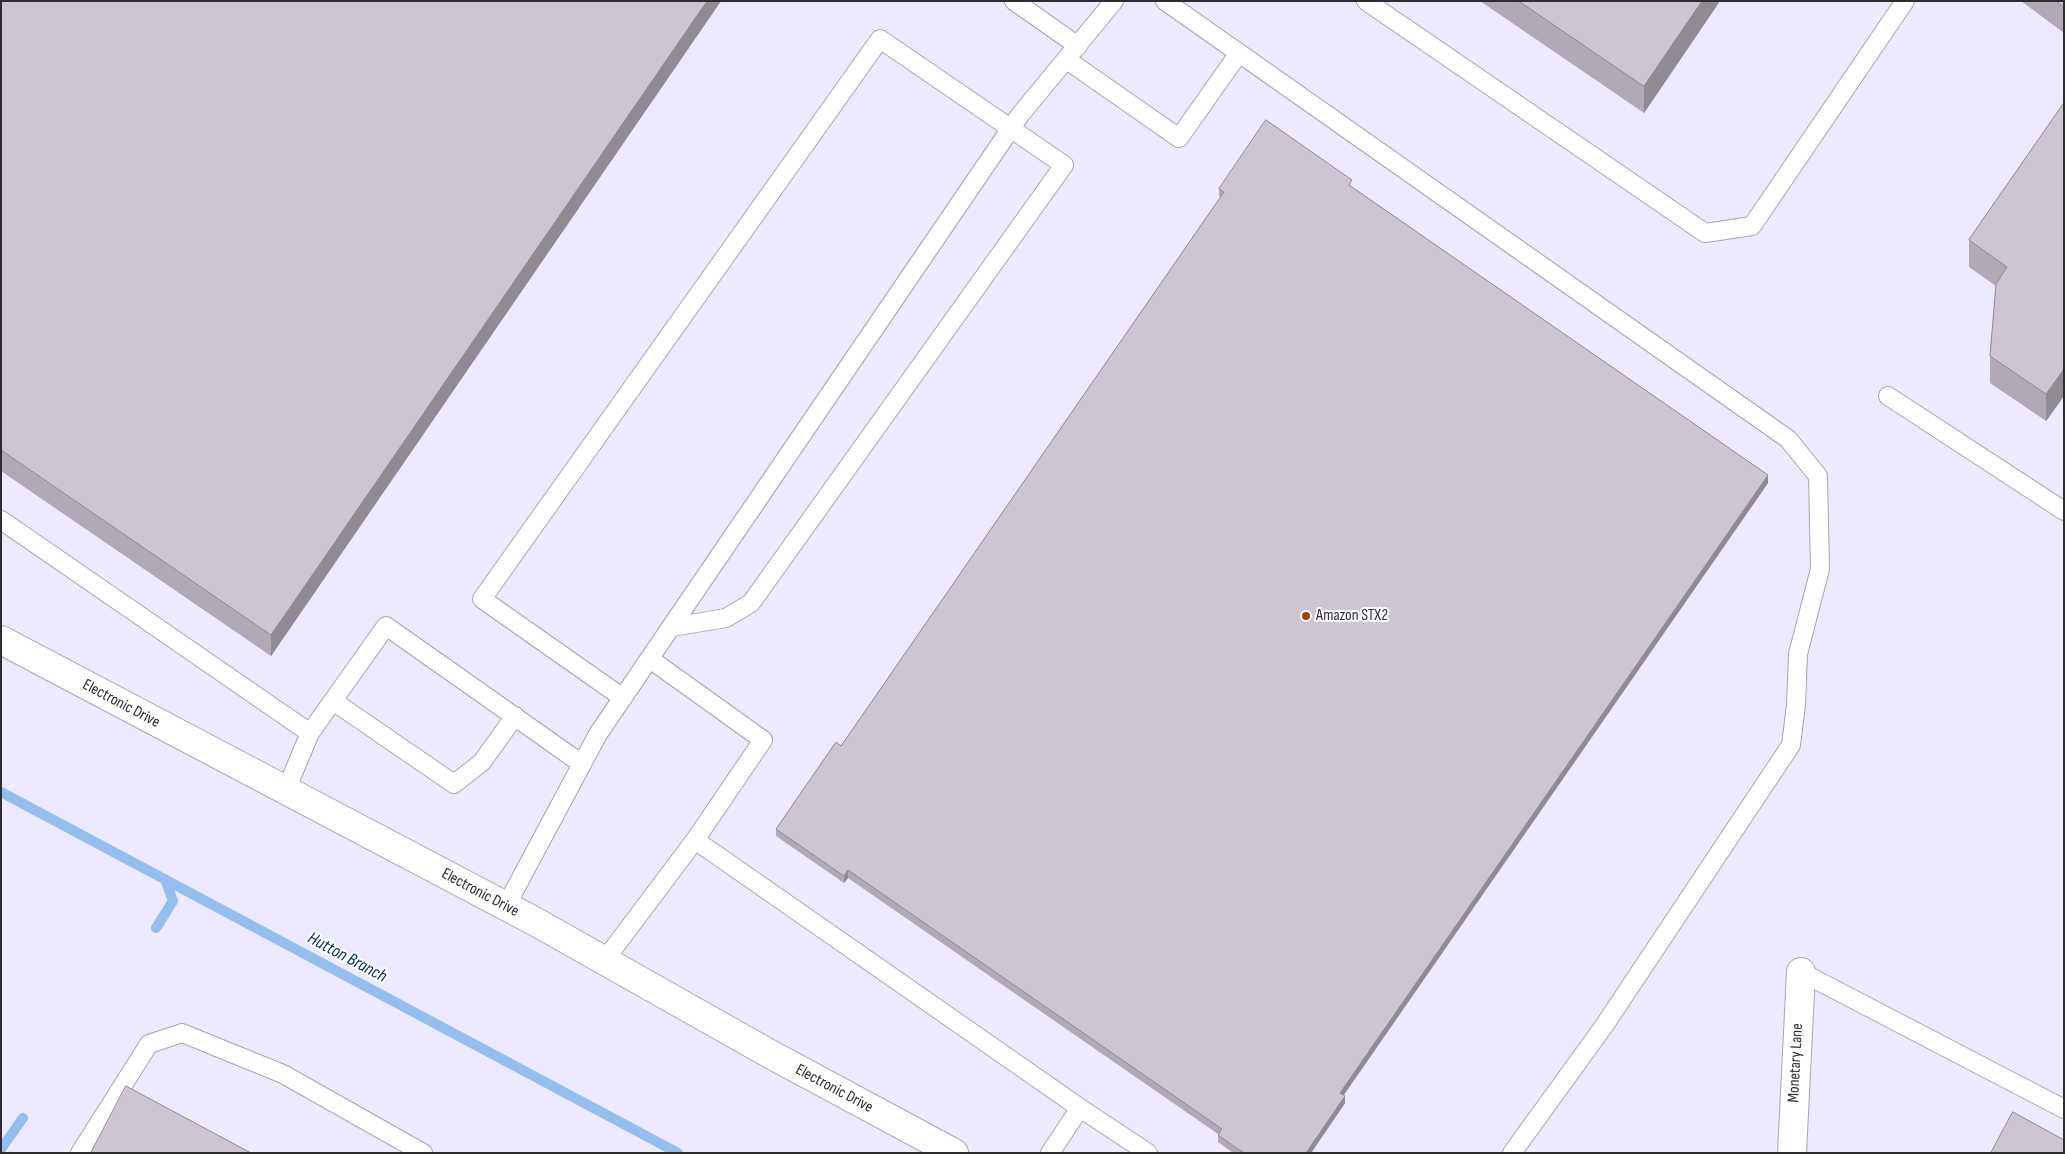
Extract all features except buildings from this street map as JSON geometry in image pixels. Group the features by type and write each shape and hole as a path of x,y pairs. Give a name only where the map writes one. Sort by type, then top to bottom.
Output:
{"street":[{"name":"Electronic Drive","path":"1,640 506,906 770,1054 954,1153"},
{"name":"Monetary Lane","path":"1792,1153 1801,972"}],"lane":[{"path":"1014,1 1078,46"},
{"path":"506,906 598,734 622,698 1012,128 1114,1"},
{"path":"1165,1 1788,439 1818,476 1820,569 1798,654 1796,705 1791,745 1604,1026 1512,1153"},
{"path":"1366,1 1705,233 1752,226 1905,1"},
{"path":"622,698 482,599 880,39 1064,165 751,603 726,618 672,627"},
{"path":"1067,60 1178,138 1239,53"},
{"path":"1888,396 2064,511"},
{"path":"1,520 310,733"},
{"path":"286,790 310,733 386,626 582,764"},
{"path":"604,961 695,840 763,740 650,659"},
{"path":"333,701 454,784 482,762 514,716"},
{"path":"695,840 1080,1108 1148,1153"},
{"path":"1801,972 2064,1109"},
{"path":"80,1153 149,1044 182,1033 283,1074 423,1153"},
{"path":"1050,1153 1080,1108"}],"shaded area":[{"path":"1,1 2064,1 2064,1153 1,1153"}],"waterway":[{"name":"Hutton Branch","path":"1,792 678,1153"},
{"path":"156,928 173,901 165,879"},
{"path":"1,1149 23,1118"}],"place":[{"name":"Amazon STX2","path":"1306,616"}]}
